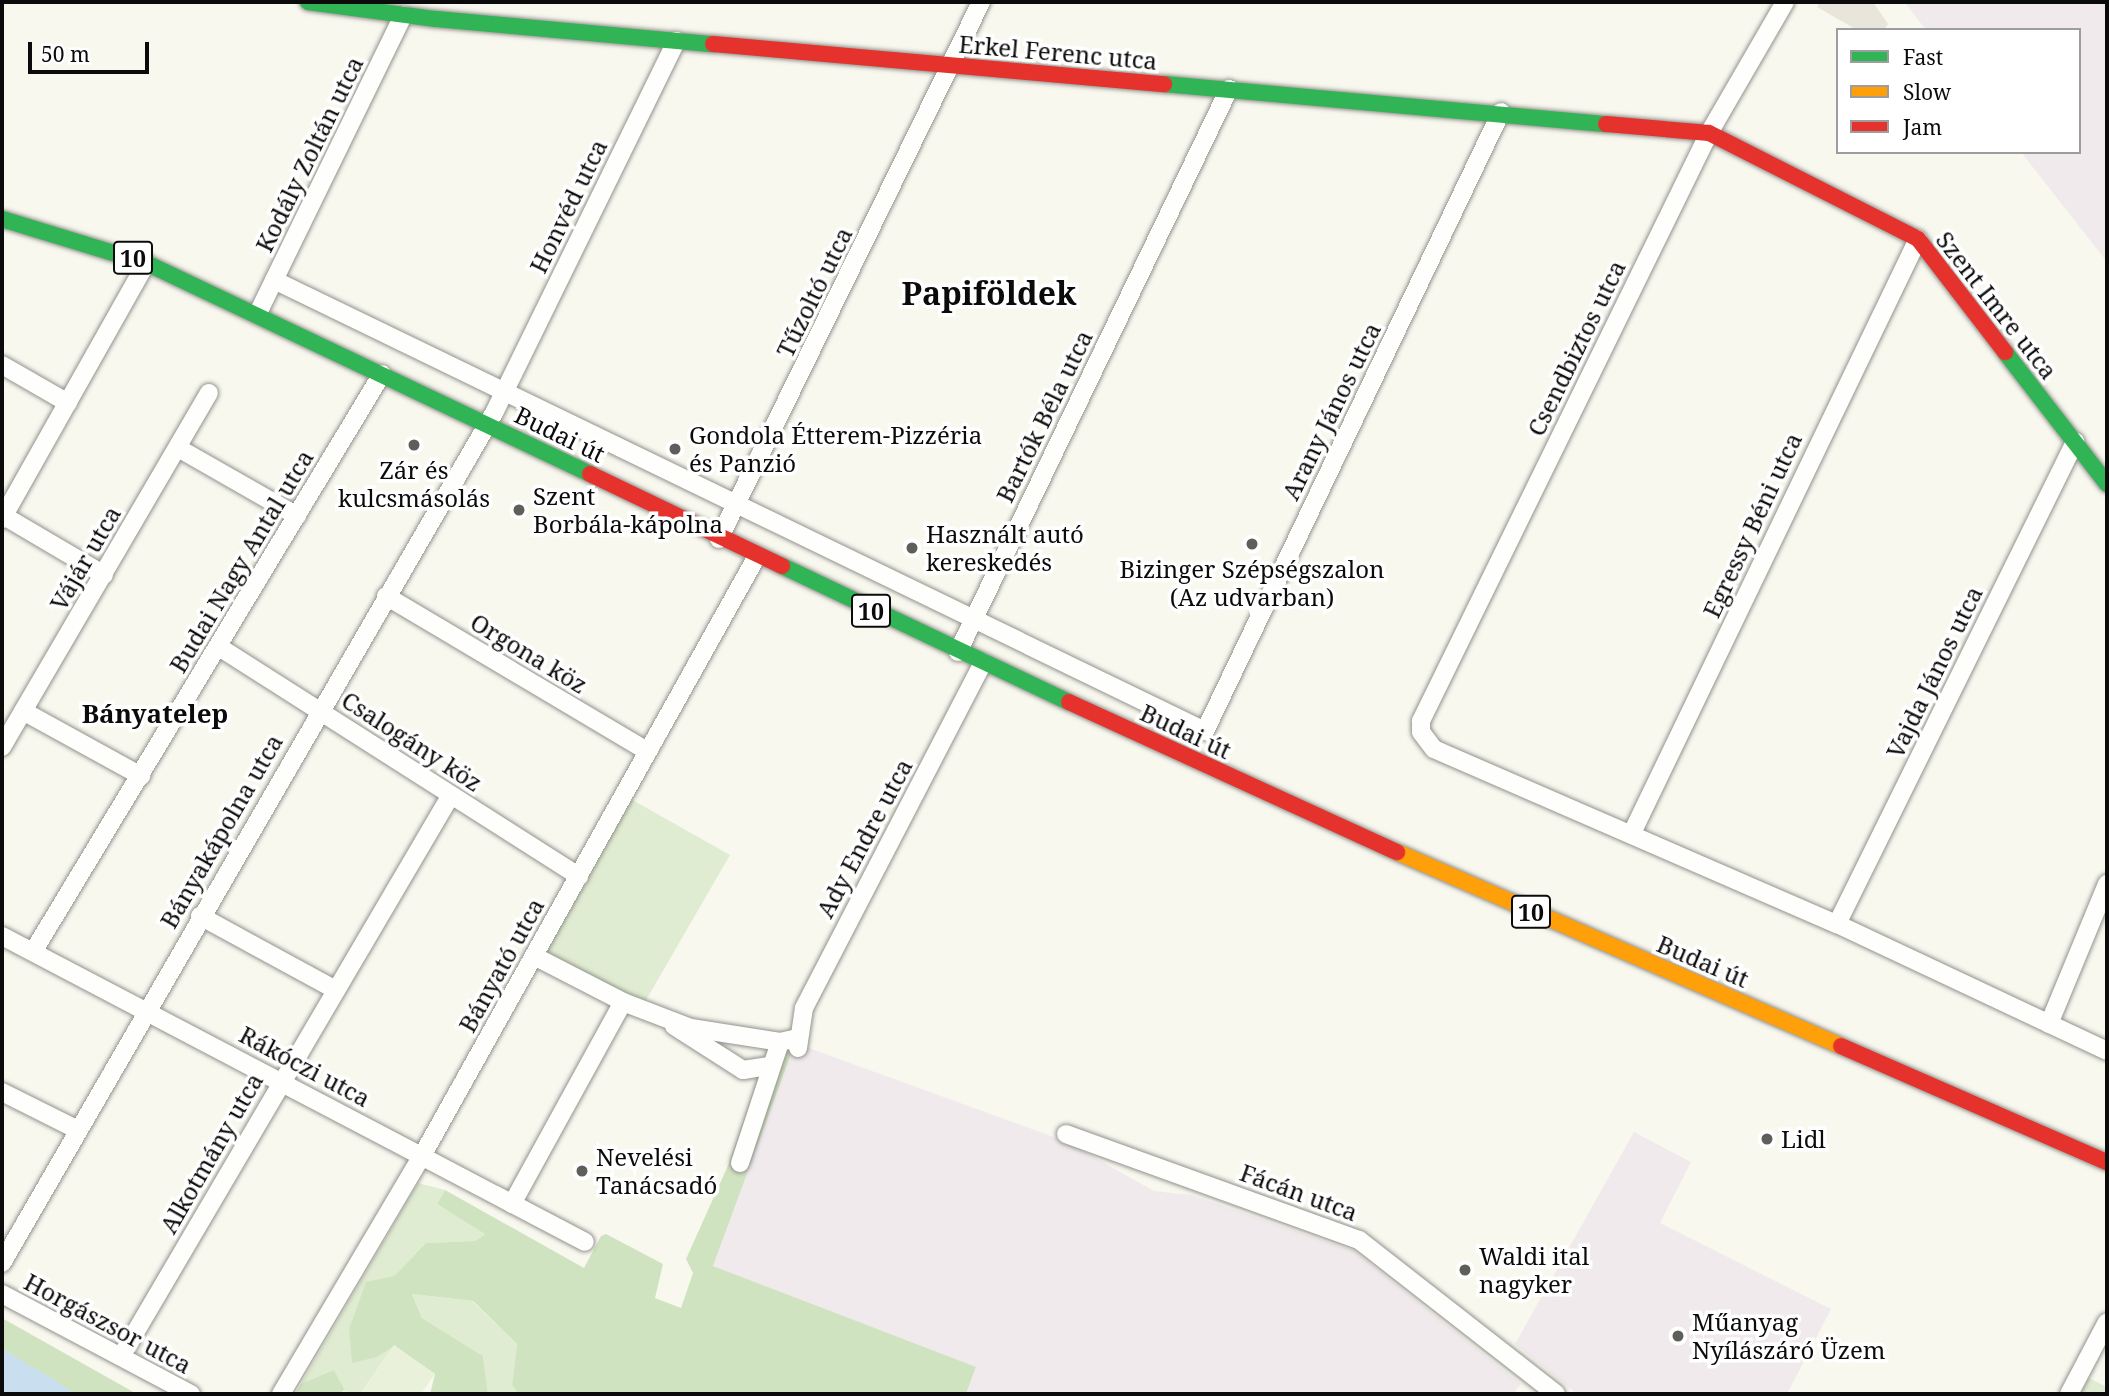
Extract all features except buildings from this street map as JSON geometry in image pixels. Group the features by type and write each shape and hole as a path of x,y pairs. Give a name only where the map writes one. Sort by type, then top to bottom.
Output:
{"main road":[{"name":"Erkel Ferenc utca","path":"308,2 384,7 403,16 1501,112 1709,133"},
{"name":"Szent Imre utca","path":"1709,133 1918,239 2107,484"},
{"name":"10","path":"2,219 146,263 258,313"},
{"name":"Budai út","path":"258,313 719,539 1353,835 2107,1163"}],"street":[{"name":"Tűzoltó utca","path":"719,539 981,2"},
{"name":"Csendbiztos utca","path":"1632,833 1446,754 1426,741 1421,721 1709,133 1779,3"},
{"name":"Kodály Zoltán utca","path":"258,313 403,16"},
{"name":"Honvéd utca","path":"487,425 676,41"},
{"name":"Bartók Béla utca","path":"958,652 1229,89"},
{"name":"Arany János utca","path":"1205,731 1501,112"},
{"name":"Egressy Béni utca","path":"1632,833 1918,239"},
{"path":"104,575 3,517 146,263"},
{"name":"Budai út","path":"274,280 1205,731"},
{"path":"2,365 68,403"},
{"name":"Budai Nagy Antal utca","path":"33,952 382,374"},
{"name":"Vájár utca","path":"2,747 209,393"},
{"name":"Bányakápolna utca","path":"2,1263 76,1129 319,709 487,425"},
{"name":"Vajda János utca","path":"1837,924 2075,442"},
{"path":"178,448 297,516"},
{"name":"Bányató utca","path":"281,1394 422,1156 757,556"},
{"name":"Orgona köz","path":"386,596 648,751"},
{"name":"Csalogány köz","path":"219,647 579,876"},
{"name":"Ady Endre utca","path":"780,1042 798,1043 804,1008 983,663"},
{"path":"23,711 141,776"},
{"name":"Alkotmány utca","path":"122,1355 281,1080 451,795"},
{"path":"1632,833 1837,924 2107,1051"},
{"path":"2049,1024 2107,884"},
{"path":"200,916 336,990"},
{"name":"Rákóczi utca","path":"2,936 281,1080 585,1242"},
{"path":"534,956 623,1002 666,1018 719,1033 780,1042 768,1066 740,1163"},
{"path":"512,1204 623,1002"},
{"path":"666,1018 685,1037 743,1070 768,1066"},
{"path":"717,1055 722,1042 719,1033"},
{"path":"2,1092 76,1129"},
{"name":"Fácán utca","path":"1066,1134 1359,1240 1556,1394"},
{"name":"Horgászsor utca","path":"2,1294 122,1355 191,1394"},
{"path":"2069,1394 2107,1322"}],"shaded area":[{"path":"1819,2 1873,2 1888,24 1885,28 1854,28 1817,7"},
{"path":"1904,2 2107,2 2107,262 2023,154 2081,154 2081,28 1924,28"},
{"path":"806,1047 1065,1141 1154,1191 1191,1195 1354,1251 1521,1384 1513,1394 966,1394 976,1368 713,1266 793,1049"},
{"path":"1634,1132 1691,1162 1660,1223 1831,1309 1787,1394 1577,1394 1515,1344"}],"green space":[{"path":"629,798 730,855 645,1002 543,952"},
{"path":"793,1049 713,1266 976,1367 966,1394 518,1394 512,1385 517,1344 473,1301 412,1294 422,1318 483,1356 488,1394 430,1394 435,1374 394,1346 377,1357 352,1363 349,1329 366,1282 394,1276 426,1243 475,1241 485,1234 437,1204 445,1190 584,1268 601,1236 606,1234 663,1264 655,1298 681,1308 693,1273 686,1259 730,1161 759,1074"},
{"path":"418,1183 445,1190 437,1204 486,1233 475,1241 426,1243 394,1276 377,1357 394,1345 360,1394 301,1384"},
{"path":"412,1294 472,1301 517,1344 512,1385 518,1394 488,1394 483,1356 422,1318"},
{"path":"2,1318 137,1394 75,1394 2,1349"},
{"path":"394,1345 435,1374 421,1394 360,1394"},
{"path":"334,1370 344,1389 341,1394 295,1394 301,1384"},
{"path":"2089,1378 2107,1387 2107,1394 2080,1394"}],"water":[{"path":"2,1349 51,1378 75,1394 2,1394"}],"traffic: fast":[{"path":"308,2 436,19 713,44"},
{"path":"1164,84 1606,124"},
{"path":"2,219 146,263 590,474"},
{"path":"2005,352 2107,484"},
{"path":"782,566 1069,702"}],"traffic: slow":[{"path":"1397,852 1841,1046"}],"traffic: jam":[{"path":"713,44 1164,84"},
{"path":"1606,124 1709,133 1918,239 2005,352"},
{"path":"590,474 782,566"},
{"path":"1069,702 1397,852"},
{"path":"1841,1046 2107,1162"}],"place":[{"name":"Zár és kulcsmásolás","path":"414,445"},
{"name":"Gondola Étterem-Pizzéria és Panzió","path":"675,449"},
{"name":"Szent Borbála-kápolna","path":"519,510"},
{"name":"Bizinger Szépségszalon (Az udvarban)","path":"1252,544"},
{"name":"Használt autó kereskedés","path":"912,548"},
{"name":"Lidl","path":"1767,1139"},
{"name":"Nevelési Tanácsadó","path":"582,1171"},
{"name":"Waldi ital nagyker","path":"1465,1270"},
{"name":"Műanyag Nyílászáró Üzem","path":"1678,1336"}],"district":[{"name":"Papiföldek","path":"989,293"},
{"name":"Bányatelep","path":"155,714"}]}
